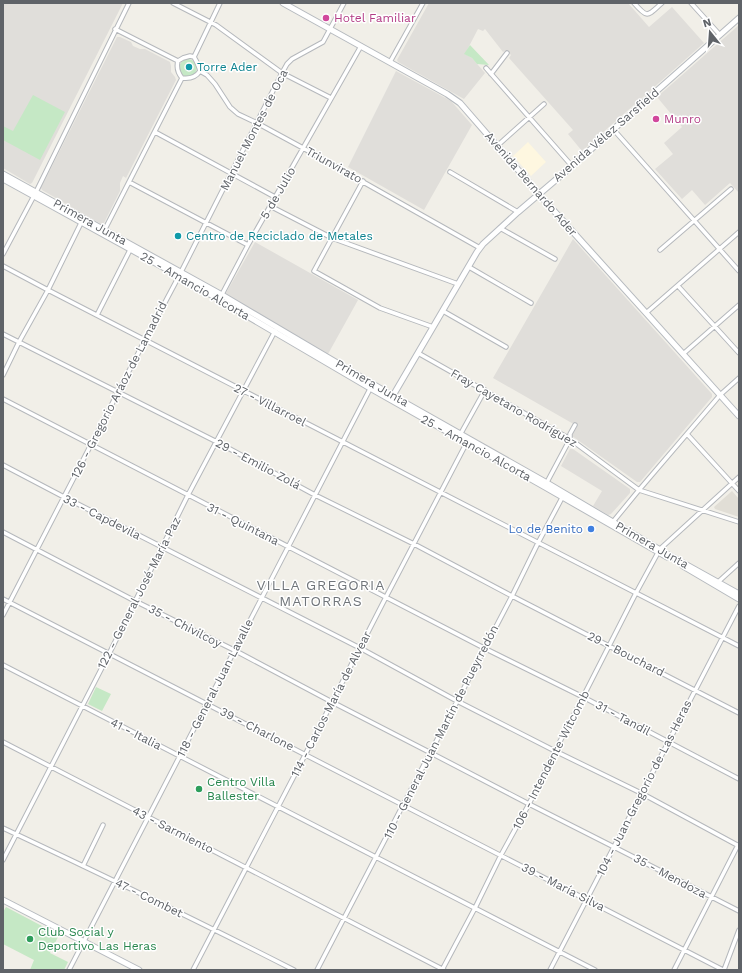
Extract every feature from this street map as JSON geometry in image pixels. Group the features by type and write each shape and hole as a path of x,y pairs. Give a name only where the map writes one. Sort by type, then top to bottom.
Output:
{"main road":[{"name":"Avenida Bernardo Ader","path":"282,3 447,94 460,103 539,194 739,416"},
{"name":"Avenida Vélez Sarsfield","path":"392,398 480,248 518,212 739,18"},
{"name":"Primera Junta","path":"3,174 35,194 180,274 371,386 564,495 659,551 716,583 739,594"},
{"path":"3,179 35,194"},
{"path":"716,583 739,599"},
{"path":"3,900 139,970"}],"street":[{"path":"3,254 35,194 128,3"},
{"path":"173,3 216,25 282,73 331,98"},
{"path":"194,57 220,3"},
{"name":"Manuel Montes de Oca","path":"180,274 287,64 292,59 322,42 344,3"},
{"path":"390,62 423,3"},
{"path":"634,3 641,12 646,14 651,13 662,3"},
{"path":"691,3 720,35"},
{"path":"116,29 178,61"},
{"name":"5 de Julio","path":"220,297 361,46"},
{"path":"491,74 507,53"},
{"path":"178,61 187,57 194,57"},
{"path":"182,78 193,77 200,71 198,63 194,57"},
{"path":"178,61 177,66 182,78"},
{"path":"486,68 572,166"},
{"name":"Triunvirato","path":"200,71 207,75 215,84 234,111 363,181 480,248"},
{"path":"103,232 182,78"},
{"path":"497,146 544,104"},
{"path":"613,129 739,271"},
{"path":"155,132 276,197"},
{"path":"450,172 518,212"},
{"path":"363,181 314,271 380,308 433,328"},
{"path":"129,182 248,245"},
{"path":"660,250 731,189"},
{"path":"270,206 332,238 458,284"},
{"path":"3,375 83,220"},
{"path":"500,228 556,260"},
{"path":"646,313 739,232"},
{"path":"97,315 131,247"},
{"name":"27 - Villarroel","path":"3,266 739,646"},
{"path":"468,267 531,303"},
{"name":"126 - Gregorio Aráoz de Lamadrid","path":"3,615 180,274"},
{"path":"678,286 739,353"},
{"path":"683,354 739,305"},
{"path":"443,311 506,347"},
{"name":"122 - General José María Paz","path":"3,860 109,654 188,495 276,330"},
{"name":"29 - Emilio Zolá","path":"3,334 217,442 315,495 414,544 512,596"},
{"name":"Fray Cayetano Rodríguez","path":"418,353 570,439 639,490 739,522"},
{"path":"611,523 720,395 739,378"},
{"name":"118 - General Juan Lavalle","path":"69,970 371,386"},
{"path":"459,436 485,390"},
{"name":"31 - Quintana","path":"3,399 484,648"},
{"path":"546,485 570,439 570,434 575,425"},
{"path":"687,434 739,491"},
{"name":"114 - Carlos María de Alvear","path":"193,970 468,441"},
{"name":"33 - Capdevila","path":"3,465 261,599 360,648 457,701 641,794 739,846"},
{"name":"106 - Intendente Witcomb","path":"443,970 501,855 584,698 609,645 659,551 739,477"},
{"name":"110 - General Juan Martín de Pueyrredón","path":"317,970 564,495"},
{"name":"35 - Chivilcoy","path":"3,532 431,752"},
{"path":"716,583 739,563"},
{"name":"29 - Bouchard","path":"512,596 739,712"},
{"name":"39 - Charlone","path":"3,599 404,805"},
{"name":"104 - Juan Gregorio de Las Heras","path":"550,970 739,606"},
{"name":"31 - Tandil","path":"484,648 584,698 739,779"},
{"name":"41 - Italia","path":"3,665 595,970"},
{"name":"43 - Sarmiento","path":"3,742 443,970"},
{"name":"35 - Mendoza","path":"431,752 711,898 739,911"},
{"name":"39 - María Silva","path":"404,805 724,970"},
{"path":"83,866 103,825"},
{"name":"47 - Combet","path":"3,828 214,929 294,970"},
{"path":"674,970 739,846"},
{"path":"724,970 739,930"}],"shaded area":[{"path":"3,3 123,3 32,183 30,184 3,168"},
{"path":"429,3 628,3 649,27 672,7 704,43 582,151 568,134 573,130 509,58 511,55 506,50 503,52 485,29 483,31 478,29 465,54 472,58 485,73 464,99 398,62 397,60"},
{"path":"739,25 739,193 730,183 705,205 692,190 682,199 655,169 673,154 664,143 682,127 657,97"},
{"path":"117,37 131,42 133,46 140,49 145,49 170,62 171,72 176,80 126,178 123,176 120,183 120,191 104,223 101,224 42,190 41,188"},
{"path":"396,71 451,101 472,125 424,210 348,167"},
{"path":"528,142 546,162 531,176 513,156"},
{"path":"573,239 712,394 712,397 640,482 637,482 572,436 577,426 493,378"},
{"path":"255,242 358,300 328,354 227,296 226,293"},
{"path":"570,449 573,449 630,489 630,493 611,514 608,515 593,506 602,491 561,466"},
{"path":"732,491 739,499 739,517 715,509 714,507"}],"green space":[{"path":"470,45 489,65 477,64 472,58 464,54"},
{"path":"188,59 194,62 197,68 194,74 188,77 182,74 179,68 182,62"},
{"path":"33,95 65,112 40,160 3,140 3,126 13,131"},
{"path":"96,687 111,694 102,711 88,704"},
{"name":"Club Social y Deportivo Las Heras","path":"6,907 59,935 50,953 68,962 64,970 30,970 34,960 3,944 3,912"}],"place":[{"name":"Hotel Familiar","path":"326,18"},
{"name":"Torre Ader","path":"189,67"},
{"name":"Munro","path":"656,119"},
{"name":"Centro de Reciclado de Metales","path":"178,236"},
{"name":"Lo de Benito","path":"591,529"},
{"name":"Centro Villa Ballester","path":"199,789"},
{"name":"Club Social y Deportivo Las Heras","path":"30,939"}],"district":[{"name":"VILLA GREGORIA MATORRAS","path":"321,594"}]}
